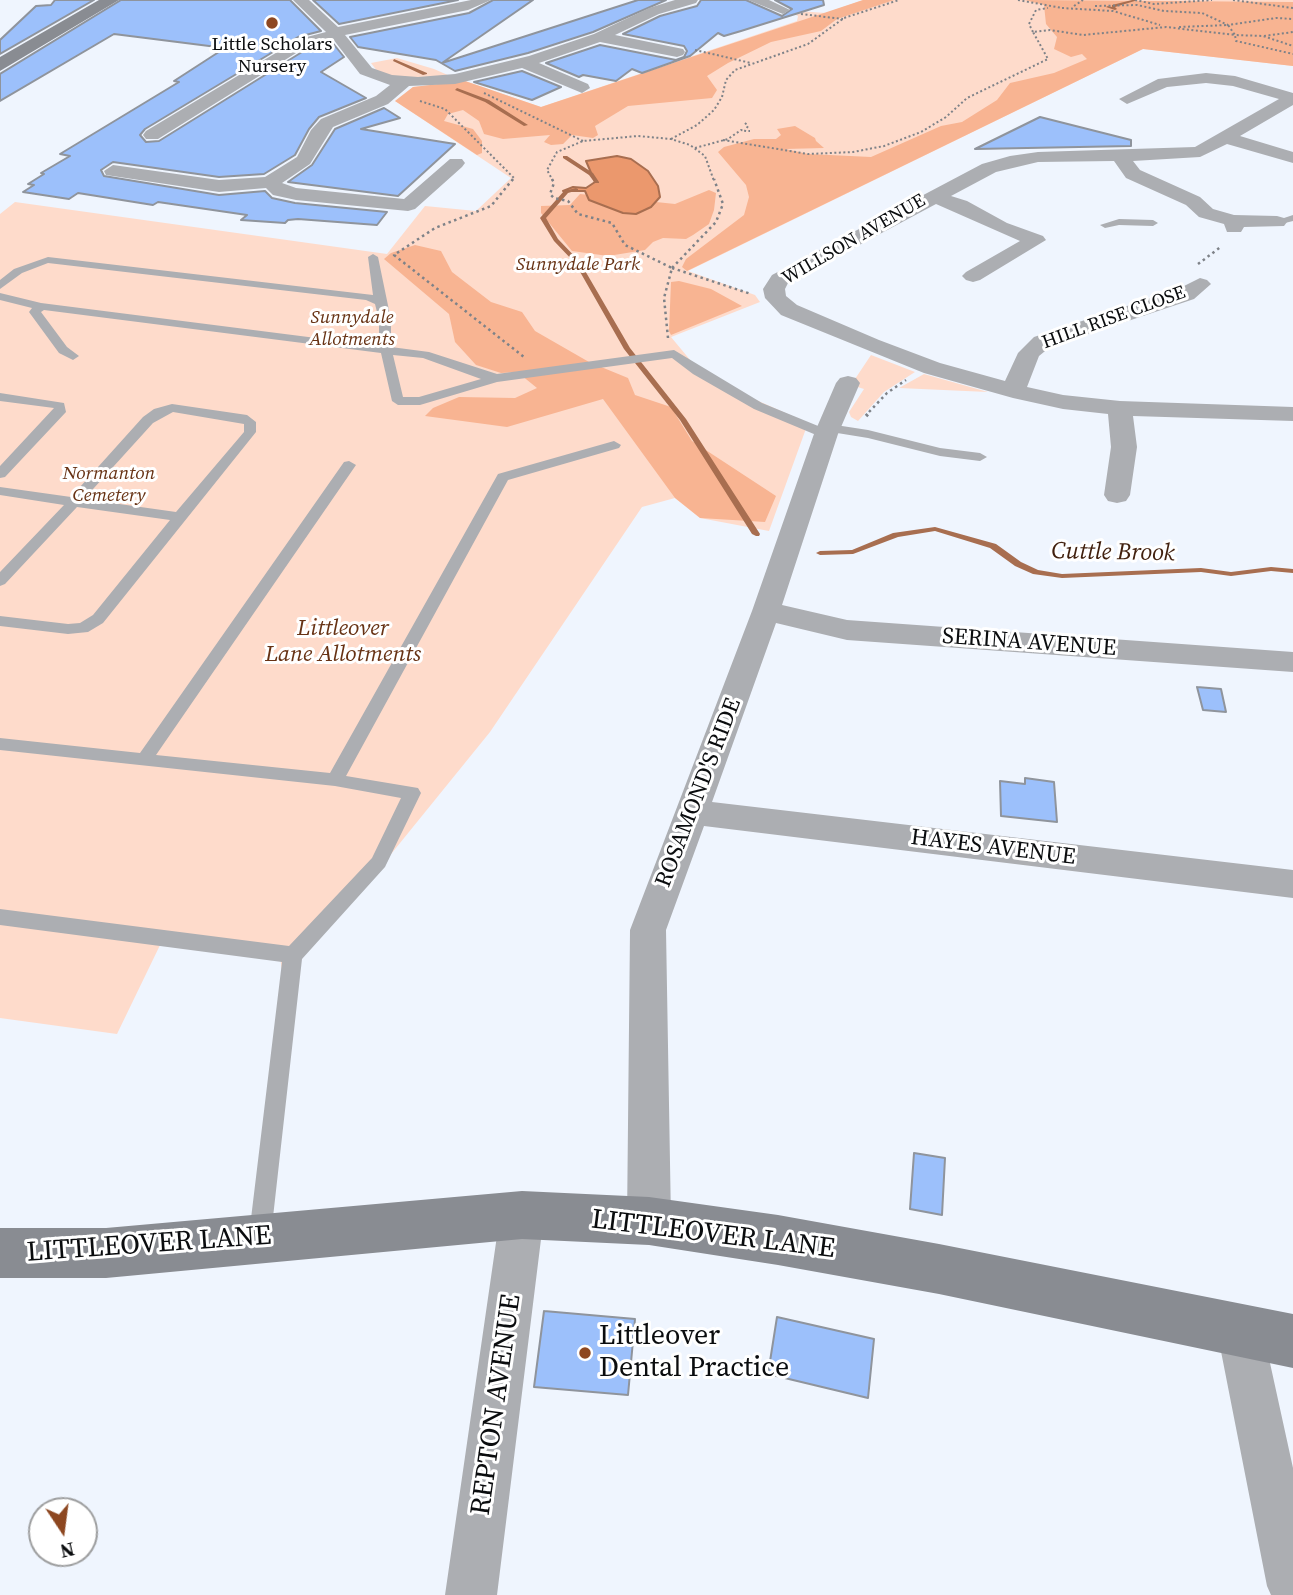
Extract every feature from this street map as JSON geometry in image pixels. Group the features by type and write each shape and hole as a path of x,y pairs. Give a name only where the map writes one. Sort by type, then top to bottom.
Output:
{"street":[{"path":"0,65 111,0"},
{"path":"300,0 335,33 366,71 375,77 404,82 455,79 525,63 599,37 654,11 685,0"},
{"path":"152,135 304,42 335,33 468,6 484,0"},
{"path":"755,0 783,10"},
{"path":"599,37 677,52"},
{"path":"525,63 582,88"},
{"path":"1127,99 1164,82 1206,78 1235,81 1292,98"},
{"path":"113,171 219,186 270,182 304,160 327,123 383,100 404,82"},
{"name":"WILLSON AVENUE","path":"1291,417 1120,408 1063,402 1013,391 928,367 789,310 778,301 774,289 783,276 989,168 1010,161 1038,157 1178,155 1200,152 1292,98"},
{"path":"1224,136 1293,158"},
{"path":"1119,156 1133,174 1193,201 1206,213 1233,225 1285,220"},
{"path":"270,182 280,191 296,194 408,205 456,163"},
{"path":"932,196 960,205 1000,227 1036,240 973,276"},
{"path":"1164,219 1206,213"},
{"name":"HILL RISE CLOSE","path":"1013,391 1029,353 1042,342 1186,293 1200,284"},
{"name":"ROSAMOND'S RIDE","path":"649,1221 648,930 670,867 694,812 829,428 848,383"},
{"path":"1117,495 1124,447 1120,408"},
{"name":"SERINA AVENUE","path":"766,611 847,630 1293,662"},
{"name":"HAYES AVENUE","path":"694,812 1293,884"},
{"name":"LITTLEOVER LANE","path":"0,1253 106,1253 522,1215 649,1221 778,1240 939,1269 1293,1342"},
{"name":"REPTON AVENUE","path":"471,1595 522,1215"},
{"path":"1240,1331 1293,1586"}],"lane":[{"path":"1105,225 1164,219"},
{"path":"1134,232 1164,219"},
{"path":"373,257 395,397 404,402 420,401 497,378 541,370 674,354 697,371 758,406 829,428 868,433 940,452 980,457"},
{"path":"0,286 34,262 48,260 354,296 380,302"},
{"path":"0,296 15,302 41,306 425,355 480,375 497,378"},
{"path":"41,306 35,312 63,350 74,356"},
{"path":"0,397 60,406 60,412 0,474"},
{"path":"0,581 148,420 159,412 172,408 242,418 250,422 250,432 98,619 83,628 68,629 0,621"},
{"path":"335,780 503,477 614,445"},
{"path":"145,758 349,465"},
{"path":"0,491 180,517"},
{"path":"0,744 335,780 412,793 379,862 293,955 259,1239"},
{"path":"0,917 293,955"}],"path":[{"path":"671,139 697,125 714,110 730,74 751,62 808,44 843,19 899,0"},
{"path":"1018,0 1053,8"},
{"path":"1062,8 1083,0"},
{"path":"1137,1 1154,4 1212,0"},
{"path":"1233,0 1293,8"},
{"path":"723,140 808,154 853,152 884,146 921,132 946,117 967,98 1026,72 1048,59 1029,23 1036,10 1113,4 1202,13 1228,25 1236,41 1293,54"},
{"path":"1083,8 1127,14 1166,27 1235,35 1263,36 1293,32"},
{"path":"783,10 843,19"},
{"path":"1033,32 1051,30 1093,34 1166,27 1228,25 1276,18 1293,19"},
{"path":"1263,36 1293,46"},
{"path":"677,52 699,50 751,62"},
{"path":"455,79 583,141"},
{"path":"745,123 748,126 745,131"},
{"path":"695,148 723,140 741,130 750,131"},
{"path":"674,354 666,332 666,284 672,268 716,222 723,204 705,156 695,148 671,139 616,136 583,141 557,152 547,165 554,183 550,194 554,198 568,201 578,214 612,223 625,245 647,258 672,268 778,301"},
{"path":"1200,284 1188,271 1236,235 1233,225"},
{"path":"397,251 394,255 541,370"},
{"path":"829,428 860,422 887,393 928,367"}],"green space":[{"path":"863,0 1293,0 1293,66 1143,49 688,271 755,295 760,302 671,337 696,367 727,387 808,423 769,531 700,518 675,498 642,507 490,732 383,864 282,972 280,956 162,941 117,1034 0,1018 0,214 15,202 387,254 425,206 476,211 511,178 395,101 413,87 465,81 541,107 797,21 798,16 792,13 798,11 826,13"},
{"path":"397,58 450,76 426,79 394,77 377,71 371,63"},
{"path":"871,355 915,372 884,392 858,421 851,417 849,412 864,389 851,385"},
{"path":"924,374 988,392 899,388"}],"shaded area":[{"path":"863,0 894,0 837,19 821,31 771,42 728,63 707,76 717,90 712,98 628,106 595,126 598,135 593,138 572,135 563,144 551,145 544,142 550,135 503,139 484,134 479,121 463,110 448,114 444,121 473,129 482,141 482,153 477,155 395,101 413,87 465,81 541,107"},
{"path":"1025,0 1293,2 1293,66 1143,49 687,271 682,267 686,259 744,215 749,197 746,185 718,152 724,147 754,139 776,139 781,135 777,129 795,126 815,138 824,148 785,149 808,154 871,157 941,126 962,122 997,100 1010,83 1054,73 1087,59 1082,54 1071,57 1054,49 1057,37 1046,24 1044,5"},
{"path":"617,156 631,159 648,171 658,186 660,197 651,207 636,214 623,213 589,200 585,191 563,191 573,187 586,188 595,182 586,161"},
{"path":"709,190 716,193 714,210 709,224 693,235 686,239 663,238 653,242 645,250 608,256 572,251 541,213 541,206 570,205 580,194 675,204"},
{"path":"415,245 441,251 452,272 491,302 522,312 535,331 589,362 628,378 635,395 671,407 692,441 776,496 765,522 700,518 675,498 603,399 507,427 425,416 433,408 459,397 515,398 537,388 521,375 531,371 501,373 476,365 455,342 449,314 384,259 391,253"},
{"path":"679,281 711,289 742,306 671,335 671,282"}],"building":[{"path":"55,0 94,0 0,54 0,40 36,6 51,5"},
{"path":"121,0 290,0 321,31 298,37 145,129 140,135 146,142 159,141 310,47 332,42 344,57 321,72 366,98 319,117 295,155 264,174 219,177 113,162 101,170 104,176 219,195 265,191 272,198 295,203 387,212 377,225 298,219 285,223 241,220 247,215 158,202 153,205 78,193 69,199 23,192 34,185 28,184 44,174 41,173 70,156 60,154 179,82 174,81 225,48 114,34 0,101 0,74"},
{"path":"313,0 458,0 339,24"},
{"path":"493,0 533,0 442,63 638,0 666,0 593,32 528,53 455,71 436,60 358,47 350,37 469,13"},
{"path":"701,0 746,0 782,16 792,9 775,0 823,0 824,5 724,36 718,33 690,56 642,73 632,69 616,81 583,75 579,77 546,63 600,45 676,60 684,57 687,51 684,46 623,34 660,16 697,6"},
{"path":"522,71 561,87 532,100 474,82"},
{"path":"384,108 400,118 361,129 455,144 398,196 288,182 312,165 335,129"},
{"path":"1040,117 1131,140 1131,146 975,149"},
{"path":"1197,687 1221,689 1226,712 1203,710"},
{"path":"1025,778 1054,782 1057,822 1001,816 1000,781 1025,784"},
{"path":"914,1153 945,1158 942,1215 910,1209"},
{"name":"Littleover Dental Practice","path":"544,1311 635,1319 628,1395 534,1387"},
{"path":"777,1317 874,1339 868,1398 768,1374"}],"waterway":[{"path":"1108,7 1115,9 1113,6 1136,0"},
{"name":"Cuttle Brook","path":"394,60 425,74"},
{"name":"Cuttle Brook","path":"457,89 487,101 526,125"},
{"name":"Cuttle Brook","path":"565,157 591,174 597,182"},
{"name":"Cuttle Brook","path":"576,189 566,192 543,218 556,240 577,262 627,349 683,419 756,534"},
{"name":"Cuttle Brook","path":"820,553 853,552 896,535 935,529 993,546 1018,564 1036,572 1062,576 1201,570 1231,574 1271,569 1293,571"}],"place":[{"name":"Little Scholars Nursery","path":"272,23"},
{"name":"Littleover Dental Practice","path":"585,1353"}],"park label":[{"name":"Sunnydale Park","path":"578,265"},
{"name":"Sunnydale Allotments","path":"352,329"},
{"name":"Normanton Cemetery","path":"109,485"},
{"name":"Littleover Lane Allotments","path":"343,642"}]}
